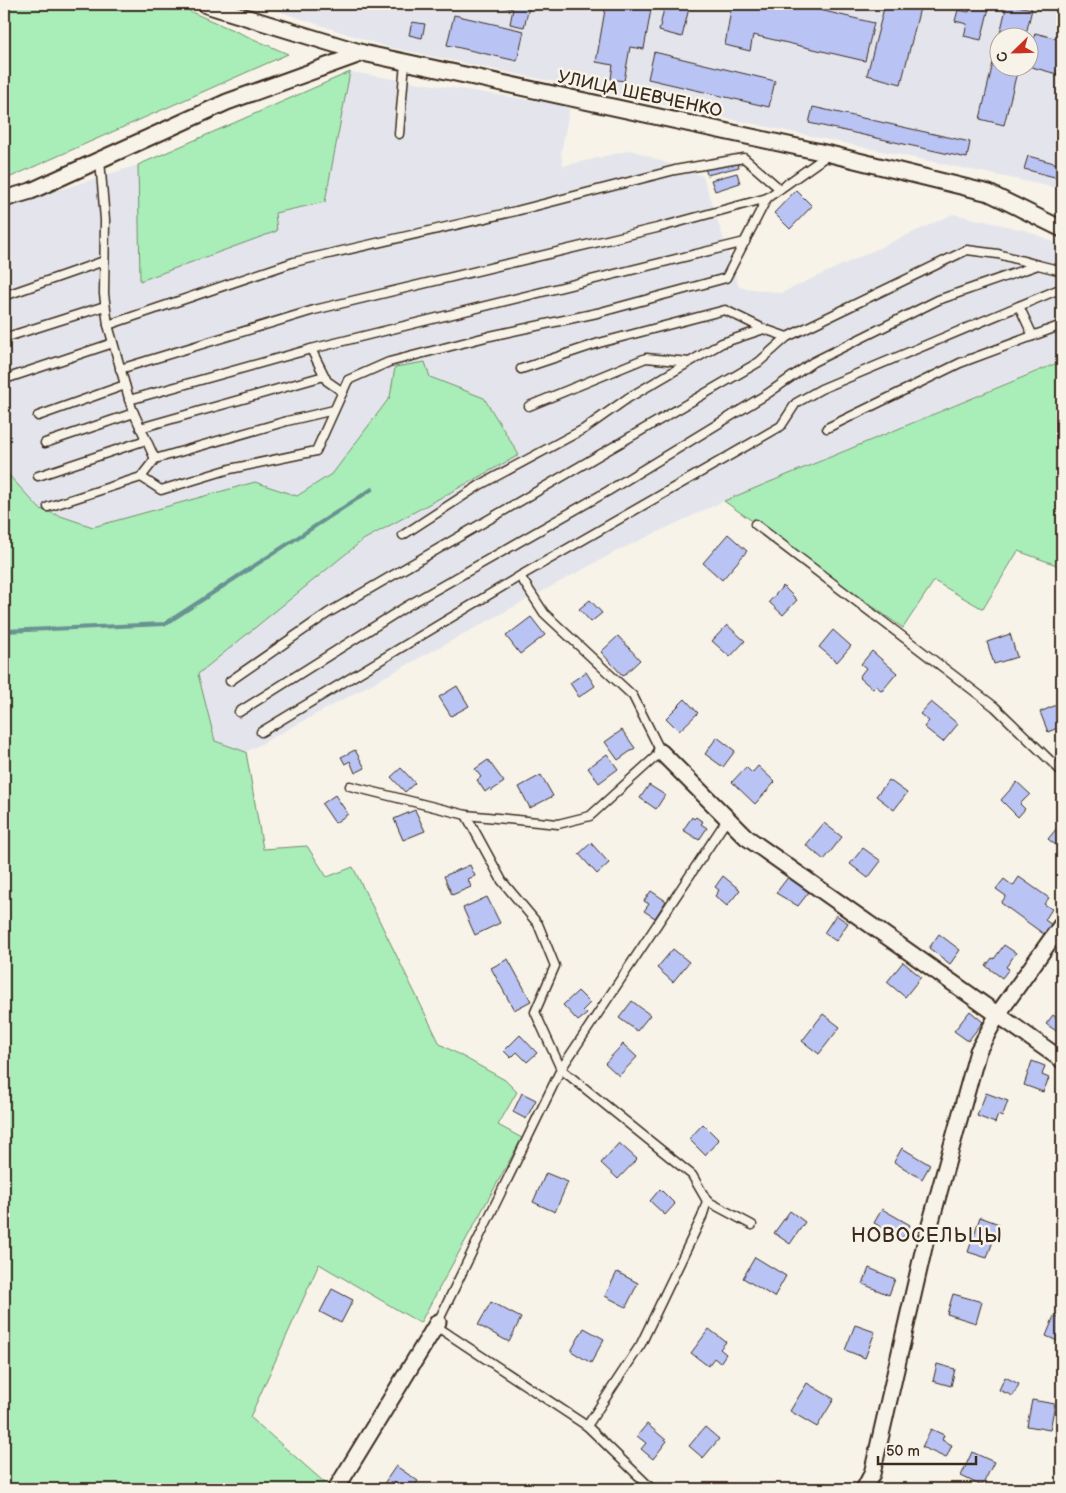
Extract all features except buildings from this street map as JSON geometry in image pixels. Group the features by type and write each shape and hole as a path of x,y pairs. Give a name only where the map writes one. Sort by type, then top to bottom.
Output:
{"street":[{"name":"УЛИЦА ШЕВЧЕНКО","path":"206,4 363,53 830,154 989,193 1062,229"},
{"path":"4,199 31,191 227,102 363,53"},
{"path":"661,752 746,837 1062,1060"},
{"path":"864,1489 872,1474 925,1243 978,1051 998,1014 1062,924"},
{"path":"336,1489 438,1322"}],"lane":[{"path":"400,134 405,62"},
{"path":"120,369 314,310 657,228 767,198 830,154"},
{"path":"108,325 294,262 516,211 675,170 744,158 780,190"},
{"path":"100,160 104,220 105,306 108,325 129,400 155,459"},
{"path":"141,477 161,490 230,469 316,451 348,380 389,362 490,336 597,312 726,278 767,198"},
{"path":"129,400 311,349 745,242"},
{"path":"230,681 328,613 759,362 787,337 968,250 998,254 1062,271"},
{"path":"4,296 104,261"},
{"path":"239,712 406,606 616,486 767,394 813,362 938,300 1038,265"},
{"path":"261,732 520,576 781,426 796,403 821,389 1062,288"},
{"path":"4,338 105,306"},
{"path":"1019,306 1033,336"},
{"path":"521,369 599,343 724,310 764,330 787,337"},
{"path":"827,428 960,363 1062,325"},
{"path":"403,535 480,485 584,429 628,398 722,343 764,330"},
{"path":"8,378 113,343"},
{"path":"311,349 326,381 343,392"},
{"path":"529,406 646,358 689,362"},
{"path":"140,428 324,376"},
{"path":"38,416 125,385"},
{"path":"48,507 141,477 155,459 287,421 334,410"},
{"path":"45,443 134,413"},
{"path":"38,476 146,440"},
{"path":"755,524 995,707 1062,772"},
{"path":"350,786 466,815 558,824 590,816 661,752 634,696 544,613 520,576"},
{"path":"466,815 502,881 538,924 555,966 535,1012 562,1068 692,1175 708,1202 752,1225"},
{"path":"652,1489 587,1426 436,1326 562,1068 728,818"},
{"path":"587,1426 641,1344 708,1202"}],"shaded area":[{"path":"257,4 1062,4 1062,189 383,46"},
{"path":"350,72 570,106 561,153 563,166 631,150 703,176 739,287 781,293 953,214 1024,230 1062,245 1062,360 724,501 617,551 246,752 215,741 198,674 363,540 519,454 484,398 430,377 425,362 395,367 390,397 333,473 297,496 255,482 93,527 40,509 6,472 4,456 4,207 138,165 140,281 276,231 275,213 325,202"}],"green space":[{"path":"4,4 190,4 189,11 288,54 4,180"},
{"path":"350,72 325,202 275,213 277,231 140,281 138,165"},
{"path":"1062,361 1062,567 1018,551 983,609 934,581 903,628 724,501"},
{"path":"425,362 430,377 484,398 519,455 363,540 198,674 215,741 246,752 263,849 307,846 327,877 353,867 440,1044 505,1080 517,1092 498,1125 522,1138 420,1323 319,1264 250,1417 332,1489 4,1489 4,456 6,472 40,509 93,527 255,482 297,496 333,473 390,397 395,367"}],"waterway":[{"path":"4,631 165,624 372,489"}],"district":[{"name":"НОВОСЕЛЬЦЫ","path":"927,1236"}]}
